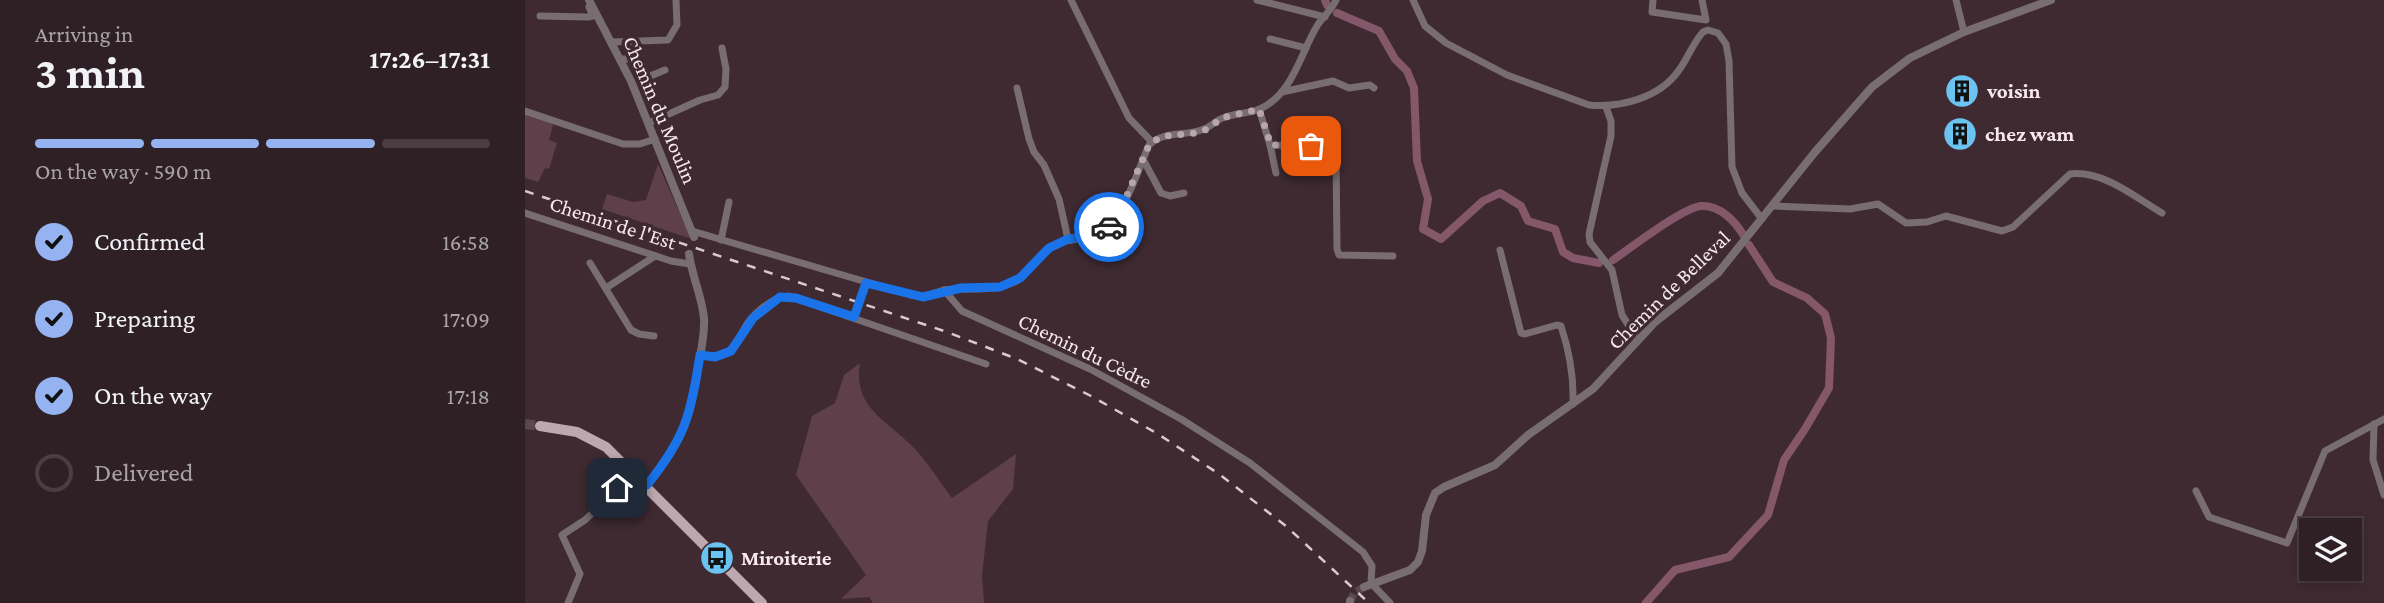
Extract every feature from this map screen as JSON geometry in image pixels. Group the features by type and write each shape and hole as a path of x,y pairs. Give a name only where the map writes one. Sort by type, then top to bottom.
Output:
{"main road":[{"path":"540,426 577,432 597,441 647,485 761,603"}],"street":[{"path":"540,16 593,16 587,0"},
{"name":"Chemin du Moulin","path":"587,0 621,60 693,234"},
{"path":"612,43 668,40 677,25 676,0"},
{"path":"1071,0 1129,118 1152,142"},
{"path":"1257,0 1325,17"},
{"path":"693,234 923,297 944,290 1000,287 1020,278 1049,248 1068,239 1095,236 1106,230 1117,218 1143,159 1157,138 1169,134 1185,135 1206,129 1223,118 1259,109 1274,101 1282,92 1317,26 1331,11 1336,0"},
{"path":"1413,0 1420,19 1431,32 1487,67 1588,105 1606,107 1636,100 1664,85 1679,71 1703,32 1708,30 1718,33 1726,44 1729,61 1733,167 1742,193 1762,219"},
{"path":"1653,0 1652,12 1706,20 1702,0"},
{"path":"1956,0 1964,32"},
{"name":"Chemin de Belleval","path":"1368,585 1410,570 1418,562 1426,515 1435,493 1444,486 1495,466 1528,435 1604,379 1665,312 1699,290 1718,273 1815,152 1872,87 1910,58 1964,32 2051,0"},
{"path":"1270,38 1306,48"},
{"path":"649,123 699,100 719,95 725,88 726,69 722,48"},
{"path":"621,60 631,60 641,78 665,70"},
{"path":"1282,92 1333,81 1345,87 1370,85 1374,88"},
{"path":"1017,88 1029,139 1059,199 1068,239"},
{"path":"1606,107 1611,121 1611,136 1588,234 1590,242 1612,271 1622,315 1638,340"},
{"path":"1259,109 1271,145 1276,173"},
{"path":"525,111 623,144 640,144 655,139"},
{"path":"1271,145 1334,149 1337,252 1345,256 1393,256"},
{"path":"1143,159 1161,193 1170,196 1185,193"},
{"path":"1773,206 1850,209 1878,204 1906,223 1927,222 1946,216 2002,231 2013,227 2070,174 2083,172 2111,183 2162,213"},
{"path":"721,240 729,202"},
{"name":"Chemin de l'Est","path":"525,212 655,256 684,264 690,259"},
{"path":"1500,250 1521,333 1561,326 1569,348 1574,376 1573,404"},
{"path":"606,288 655,256"},
{"path":"647,485 666,461 688,420 704,316 690,259"},
{"path":"590,263 631,330 654,336"},
{"path":"855,314 866,283"},
{"name":"Chemin du Cèdre","path":"944,290 962,311 1090,369 1181,419 1251,463 1363,552 1371,566 1368,585"},
{"path":"700,355 715,357 731,351 753,318 780,297 796,298 855,314 986,364"},
{"path":"2196,491 2209,517 2287,543 2325,451 2384,419"},
{"path":"2374,424 2373,460 2384,495"},
{"path":"568,603 580,574 562,535 585,520 633,472"},
{"path":"1368,585 1390,603"}],"shaded area":[{"path":"525,114 551,123 553,125 549,140 557,143 549,169 545,168 538,182 525,178"},
{"path":"658,164 689,238 602,209 607,194 633,202 646,200"},
{"path":"860,363 861,391 866,402 917,452 952,498 1016,454 1013,489 988,521 982,576 984,603 873,603 869,597 841,599 866,575 796,475 812,416 835,403 844,375"}],"waterway":[{"path":"1325,0 1327,5"},
{"path":"1337,13 1379,31 1395,59 1407,71 1414,88 1417,161 1428,199 1423,229 1441,239 1483,201 1500,193 1521,206 1528,221 1555,229 1563,252 1573,258 1599,263"},
{"path":"1613,260 1670,221 1701,206 1721,211 1744,236"},
{"path":"1646,603 1675,570 1729,557 1768,515 1784,460 1829,388 1831,338 1825,314 1807,298 1773,282 1749,245"}],"tunnel":[{"path":"525,424 540,426"},
{"path":"1350,601 1354,593 1364,587"}],"railway":[{"path":"525,191 947,332 1017,359 1158,434 1219,474 1286,526 1369,603"}],"way so far":[{"path":"1109,227 1117,218 1149,145 1157,138 1169,134 1185,135 1206,129 1223,118 1259,109 1271,145 1311,146"}],"place":[{"name":"voisin","path":"1962,91"},
{"name":"chez wam","path":"1960,134"},
{"name":"Miroiterie","path":"717,558"}],"route":[{"path":"617,488 633,472 647,485 666,461 688,420 700,355 715,357 731,351 753,318 780,297 789,296 854,317 866,283 923,297 944,290 1000,287 1020,278 1049,248 1068,239 1095,236 1109,227"}]}
